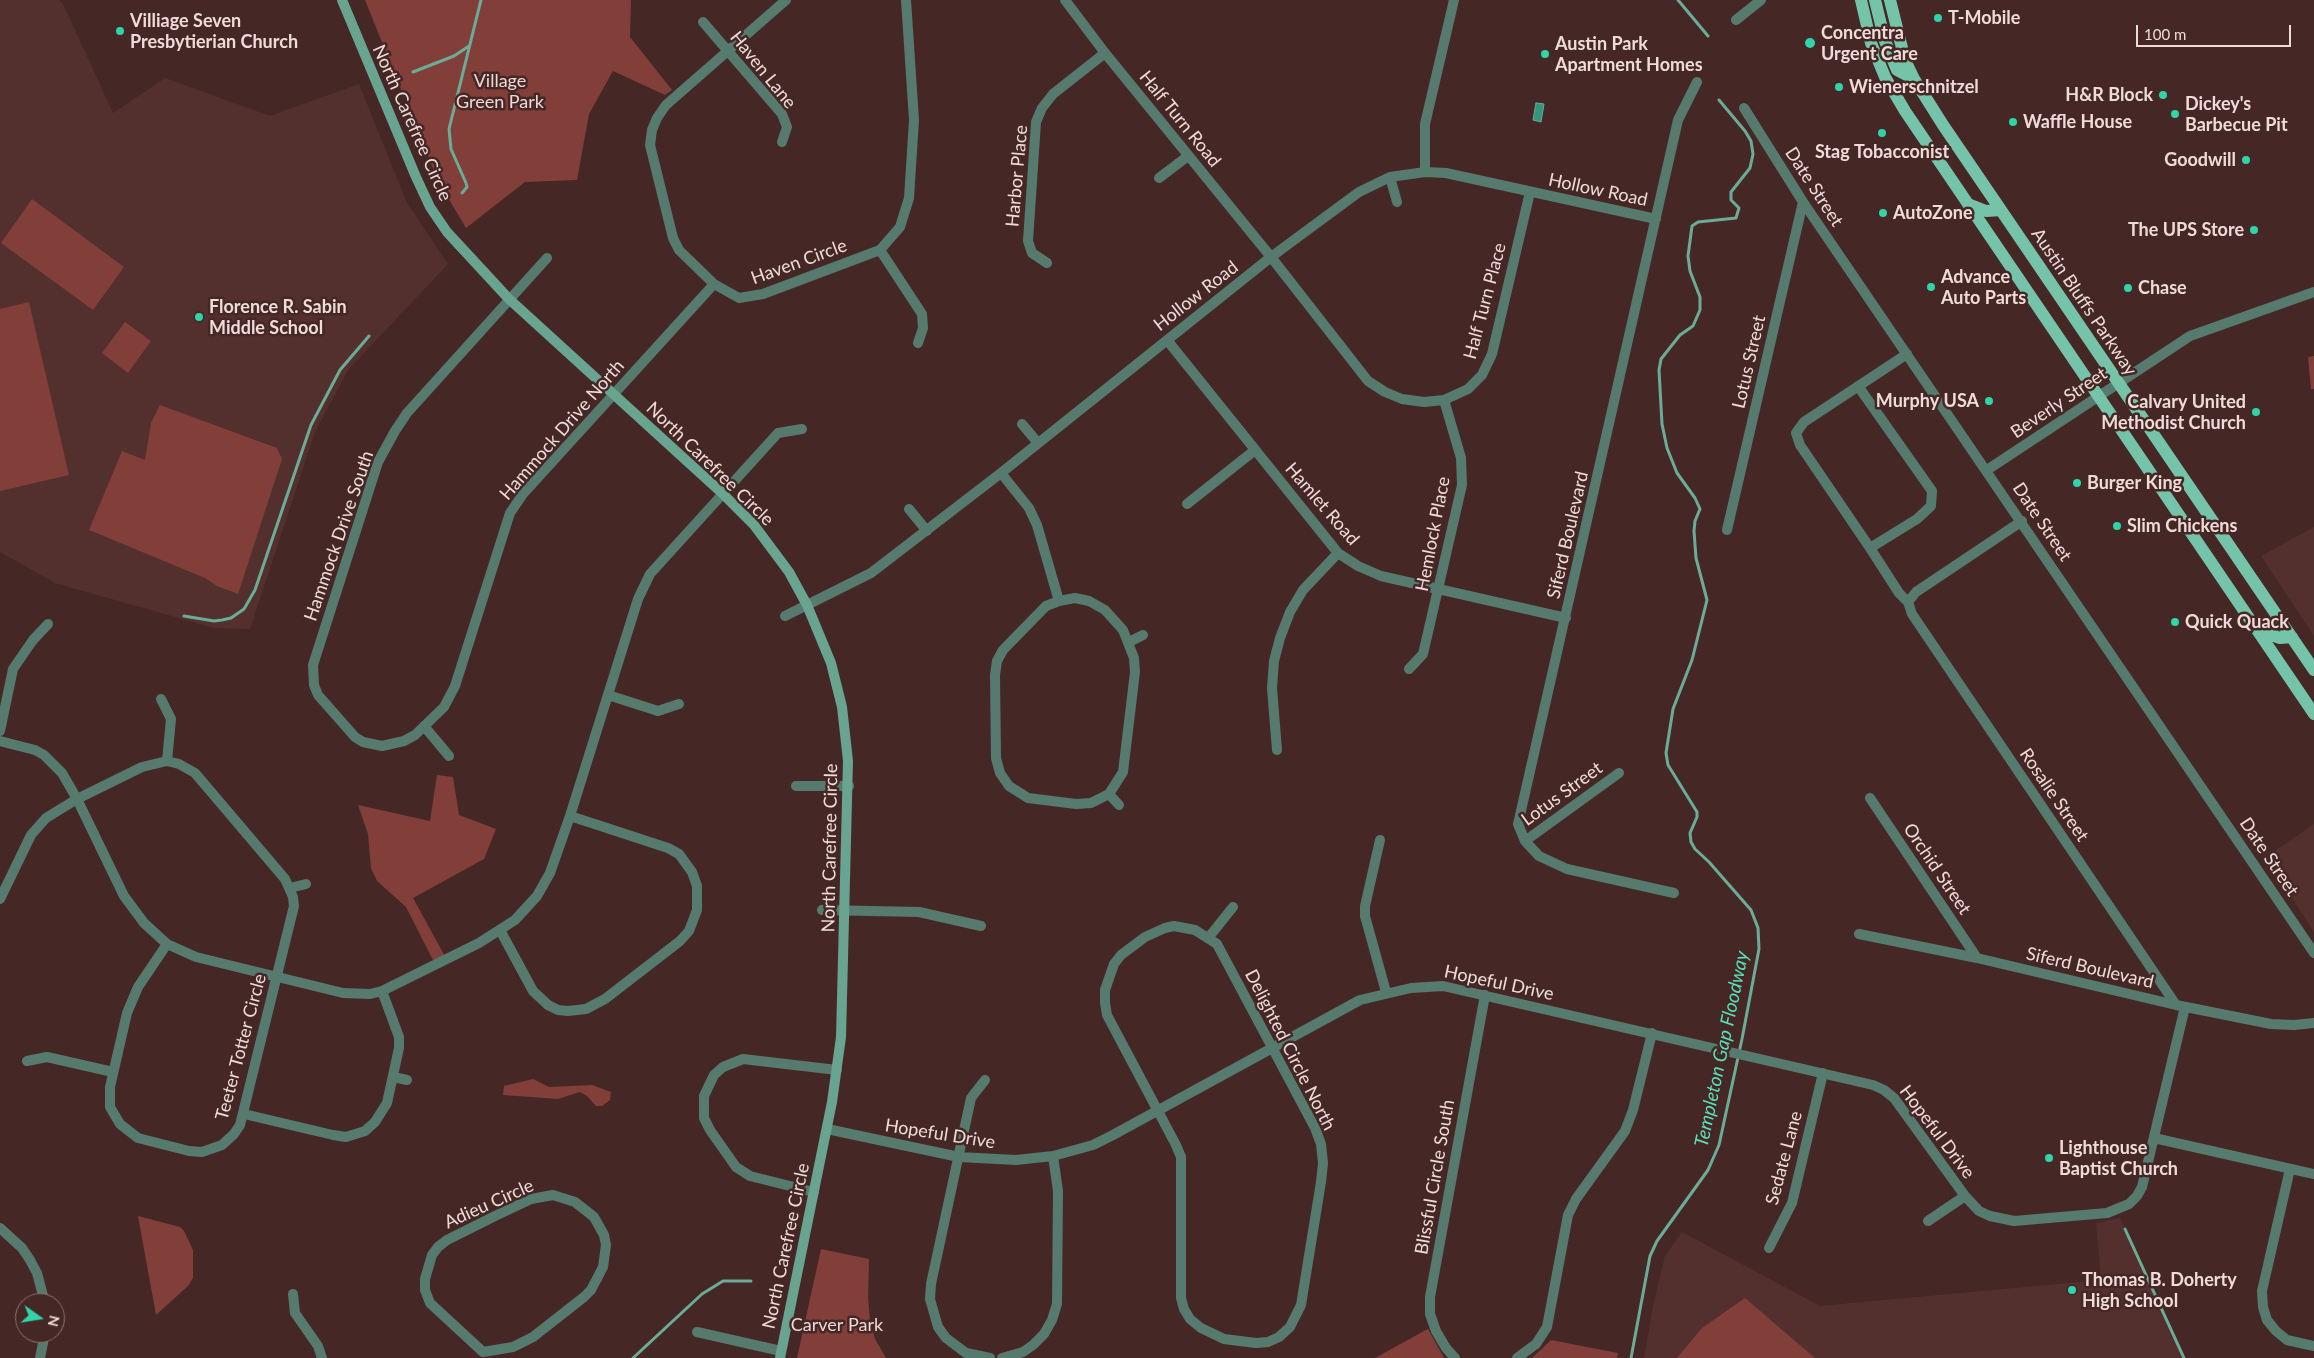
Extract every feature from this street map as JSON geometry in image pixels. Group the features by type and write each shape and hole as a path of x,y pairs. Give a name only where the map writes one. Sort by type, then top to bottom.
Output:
{"main road":[{"name":"North Carefree Circle","path":"342,0 416,177 430,206 452,238 509,299 722,493 754,526 789,572 807,605 831,662 842,707 848,754 849,786 841,1037 827,1129 780,1355"},
{"path":"1861,0 1871,43 1885,77 1905,111 2314,714"},
{"path":"1875,0 1886,41 1897,70 1914,79"},
{"name":"Austin Bluffs Parkway","path":"1890,0 1899,40 1914,79 2000,210 2314,670"},
{"path":"1968,204 1986,211 2000,210"},
{"path":"2257,630 2280,638 2292,637"}],"street":[{"name":"Haven Circle","path":"786,0 666,105 654,124 650,145 673,238 686,258 714,284 739,298 763,294 880,250 900,227 909,198 914,120 906,0"},
{"name":"Half Turn Road","path":"1065,0 1105,53 1271,257"},
{"path":"1425,172 1425,124 1454,0"},
{"path":"1736,20 1761,0"},
{"name":"Haven Lane","path":"703,22 782,114 787,127 782,142"},
{"name":"Harbor Place","path":"1047,263 1032,253 1028,241 1036,122 1042,108 1053,94 1105,53"},
{"name":"Siferd Boulevard","path":"1525,841 1518,824 1678,120 1698,82"},
{"name":"Date Street","path":"1744,108 1803,202 2022,521 2314,953"},
{"path":"1159,178 1188,156"},
{"name":"Hollow Road","path":"785,616 871,573 1001,473 1271,257 1359,192 1390,177 1425,172 1446,173 1656,219"},
{"path":"1390,177 1397,202"},
{"name":"Half Turn Place","path":"1271,257 1368,380 1385,392 1402,399 1424,402 1444,400 1468,389 1482,375 1492,354 1530,192"},
{"name":"Lotus Street","path":"1727,530 1803,202"},
{"path":"880,250 922,314 923,328 918,343"},
{"name":"Hammock Drive South","path":"393,745 371,745 355,737 318,695 314,685 312,665 371,482 386,446 407,413 547,258"},
{"name":"Hammock Drive North","path":"393,745 404,741 424,726 444,707 455,686 510,513 523,494 714,284"},
{"name":"Beverly Street","path":"1987,470 2190,336 2314,292"},
{"name":"Hamlet Road","path":"1167,340 1338,553 1358,566 1381,576 1566,618"},
{"path":"1870,548 1917,519 1931,506 1932,491 1858,386 1907,354"},
{"name":"Rosalie Street","path":"1858,386 1804,422 1796,433 1800,445 1898,592 1908,602 1912,614 2181,1006"},
{"name":"Hemlock Place","path":"1409,670 1423,654 1462,485 1461,458 1444,400"},
{"path":"1022,424 1038,443"},
{"path":"0,741 25,746 44,755 62,773 77,799 124,896 144,923 167,944 196,957 343,992 370,994 382,991 479,943 500,930 528,908 544,887 570,816 638,599 650,574 778,433 802,429"},
{"path":"1187,504 1255,450"},
{"path":"1001,473 1029,508 1037,525 1059,601"},
{"path":"909,509 927,531"},
{"path":"1908,602 1916,592 2022,521"},
{"path":"1277,750 1272,688 1274,661 1280,638 1290,612 1303,590 1338,553"},
{"path":"1075,598 1089,601 1105,610 1123,630 1134,658 1126,759 1123,772 1109,794 1091,803 1076,804 1028,798 1009,786 1000,773 996,758 994,675 997,661 1003,650 1046,606 1059,601 1075,598"},
{"path":"0,732 12,669 33,640 48,624"},
{"path":"1129,642 1143,635"},
{"path":"608,696 658,711 679,704"},
{"path":"0,899 38,825 57,810 77,799 142,767 167,761 171,718 162,699"},
{"path":"424,726 449,756"},
{"name":"Teeter Totter Circle","path":"167,761 179,764 195,773 285,879 290,888 294,906 244,1114 234,1134 228,1140 213,1149 202,1152 189,1151 138,1138 120,1124 110,1107 110,1087 132,1000 167,944"},
{"name":"Lotus Street","path":"1525,841 1618,773"},
{"path":"796,786 849,786"},
{"path":"1109,794 1119,805"},
{"name":"Orchid Street","path":"1870,798 1977,958"},
{"path":"500,930 533,991 548,1005 558,1010 568,1011 586,1009 605,999 680,941 689,931 697,910 697,886 692,872 679,854 668,848 570,816"},
{"path":"1380,840 1365,906 1365,916 1386,992"},
{"path":"1525,841 1538,856 1567,869 1674,893"},
{"path":"290,888 306,884"},
{"path":"1209,938 1233,907"},
{"path":"822,910 919,912 981,926"},
{"name":"Delighted Circle North","path":"1174,926 1186,927 1209,938 1217,944 1271,1049 1315,1128 1321,1144 1323,1163 1321,1182 1301,1305 1296,1318 1280,1337 1268,1342 1233,1341 1201,1328 1190,1319 1184,1309 1181,1298 1181,1158 1159,1111 1107,1015 1104,1003 1109,976 1114,964 1121,955 1145,937 1174,926"},
{"name":"Siferd Boulevard","path":"1858,934 1977,958 2181,1006 2271,1024 2294,1025 2314,1023"},
{"name":"Hopeful Drive","path":"827,1129 959,1157 1016,1160 1053,1156 1093,1145 1159,1111 1360,1000 1386,992 1428,986 1459,989 1873,1085 1884,1090 1894,1098 1964,1196 1979,1211 2002,1219 2014,1220 2107,1213 2129,1204 2142,1187 2181,1006"},
{"path":"244,1114 333,1136 356,1134 365,1131 383,1112 399,1048 399,1037 382,991"},
{"name":"Blissful Circle South","path":"1455,1358 1446,1348 1436,1331 1430,1314 1430,1297 1485,995"},
{"path":"1516,1358 1536,1344 1547,1327 1568,1215 1576,1199 1625,1131 1633,1110 1652,1033"},
{"path":"27,1061 47,1057 114,1072"},
{"path":"814,1192 750,1176 736,1167 710,1130 704,1118 704,1096 708,1084 723,1067 743,1058 837,1070"},
{"name":"Sedate Lane","path":"1769,1248 1792,1203 1823,1073"},
{"path":"392,1077 407,1080"},
{"path":"985,1080 971,1098 931,1284 930,1299 938,1327 946,1338 966,1353 990,1358"},
{"path":"2154,1138 2314,1174"},
{"path":"1002,1358 1023,1352 1033,1345 1044,1334 1052,1320 1057,1304 1058,1191 1053,1156"},
{"path":"2290,1169 2262,1291 2263,1307 2267,1320 2281,1336 2287,1340 2314,1346"},
{"name":"Adieu Circle","path":"553,1195 574,1202 594,1217 604,1235 606,1245 604,1262 594,1284 584,1297 524,1343 482,1355 430,1303 425,1290 425,1279 432,1255 447,1240 531,1199 553,1195"},
{"name":"Hopeful Drive","path":"1928,1221 1964,1196"},
{"path":"0,1228 22,1248 30,1260 37,1272 42,1293"},
{"path":"293,1294 295,1313 315,1341 322,1358"},
{"path":"696,1332 780,1355"},
{"path":"40,1358 43,1343"}],"shaded area":[{"name":"Florence R. Sabin Middle School","path":"0,0 59,0 63,4 113,113 165,78 270,116 359,84 407,203 448,264 348,370 315,432 250,629 214,628 55,583 0,552"},
{"path":"1536,103 1544,104 1541,122 1533,120"},
{"path":"2314,527 2314,636 2261,556"},
{"path":"2314,824 2314,932 2266,857"},
{"name":"Thomas B. Doherty High School","path":"2120,1218 2186,1358 1644,1358 1654,1301 1665,1256 1682,1232 1820,1306 2101,1280 2096,1223"}],"green space":[{"name":"Village Green Park","path":"365,0 631,0 630,37 672,90 665,95 613,71 589,114 577,180 525,182 466,228 438,181"},
{"path":"32,199 124,267 93,310 1,243"},
{"path":"29,302 69,475 0,491 0,309"},
{"path":"125,322 151,341 128,373 102,353"},
{"path":"2314,356 2314,389 2311,389 2308,357"},
{"path":"160,405 277,448 282,459 238,594 217,586 205,578 89,530 122,451 145,460 151,423"},
{"path":"437,775 453,777 459,815 496,829 484,859 413,898 447,960 436,966 406,907 377,881 371,868 368,834 358,805 430,821"},
{"path":"533,1079 549,1087 592,1085 611,1092 610,1100 602,1106 596,1106 587,1096 580,1092 558,1099 503,1095 504,1086"},
{"path":"138,1216 180,1227 184,1231 193,1250 193,1278 188,1286 156,1315"},
{"name":"Carver Park","path":"821,1249 869,1259 868,1298 870,1320 875,1339 886,1358 797,1358"},
{"path":"1745,1298 1815,1358 1677,1358 1702,1328"},
{"path":"1428,1329 1444,1358 1375,1358 1424,1331"},
{"path":"1551,1340 1618,1353 1617,1358 1532,1358"}],"waterway":[{"path":"462,193 467,187 451,149 449,129 481,0"},
{"name":"Templeton Gap Floodway","path":"1678,0 1708,36"},
{"path":"413,72 454,56 469,46"},
{"name":"Templeton Gap Floodway","path":"1631,1358 1650,1256 1657,1241 1708,1170 1719,1145 1759,949 1758,928 1751,910 1709,862 1695,849 1691,842 1690,833 1697,817 1697,812 1668,765 1666,753 1673,709 1692,660 1707,600 1696,558 1694,531 1695,521 1700,509 1695,498 1677,473 1667,448 1662,424 1659,370 1661,359 1680,335 1693,326 1700,310 1700,297 1690,271 1688,256 1692,226 1698,222 1736,218 1739,208 1731,200 1731,192 1750,168 1753,154 1751,141 1745,131 1719,100"},
{"path":"184,616 214,621 231,618 244,609 255,590 311,425 340,370 369,336"},
{"path":"2125,1229 2184,1358"},
{"path":"633,1358 702,1294 723,1281 751,1281"}],"place":[{"name":"T-Mobile","path":"1938,18"},
{"name":"Villiage Seven Presbytierian Church","path":"120,31"},
{"name":"Concentra Urgent Care","path":"1810,43"},
{"name":"Austin Park Apartment Homes","path":"1545,54"},
{"name":"Wienerschnitzel","path":"1839,87"},
{"name":"H&R Block","path":"2163,95"},
{"name":"Dickey's Barbecue Pit","path":"2175,114"},
{"name":"Waffle House","path":"2013,122"},
{"name":"Stag Tobacconist","path":"1882,133"},
{"name":"Goodwill","path":"2246,160"},
{"name":"AutoZone","path":"1883,213"},
{"name":"The UPS Store","path":"2254,230"},
{"name":"Advance Auto Parts","path":"1931,287"},
{"name":"Chase","path":"2128,288"},
{"name":"Florence R. Sabin Middle School","path":"199,317"},
{"name":"Murphy USA","path":"1989,401"},
{"name":"Calvary United Methodist Church","path":"2256,412"},
{"name":"Burger King","path":"2077,483"},
{"name":"Slim Chickens","path":"2117,526"},
{"name":"Quick Quack","path":"2175,622"},
{"name":"Lighthouse Baptist Church","path":"2049,1158"},
{"name":"Thomas B. Doherty High School","path":"2072,1290"}]}
